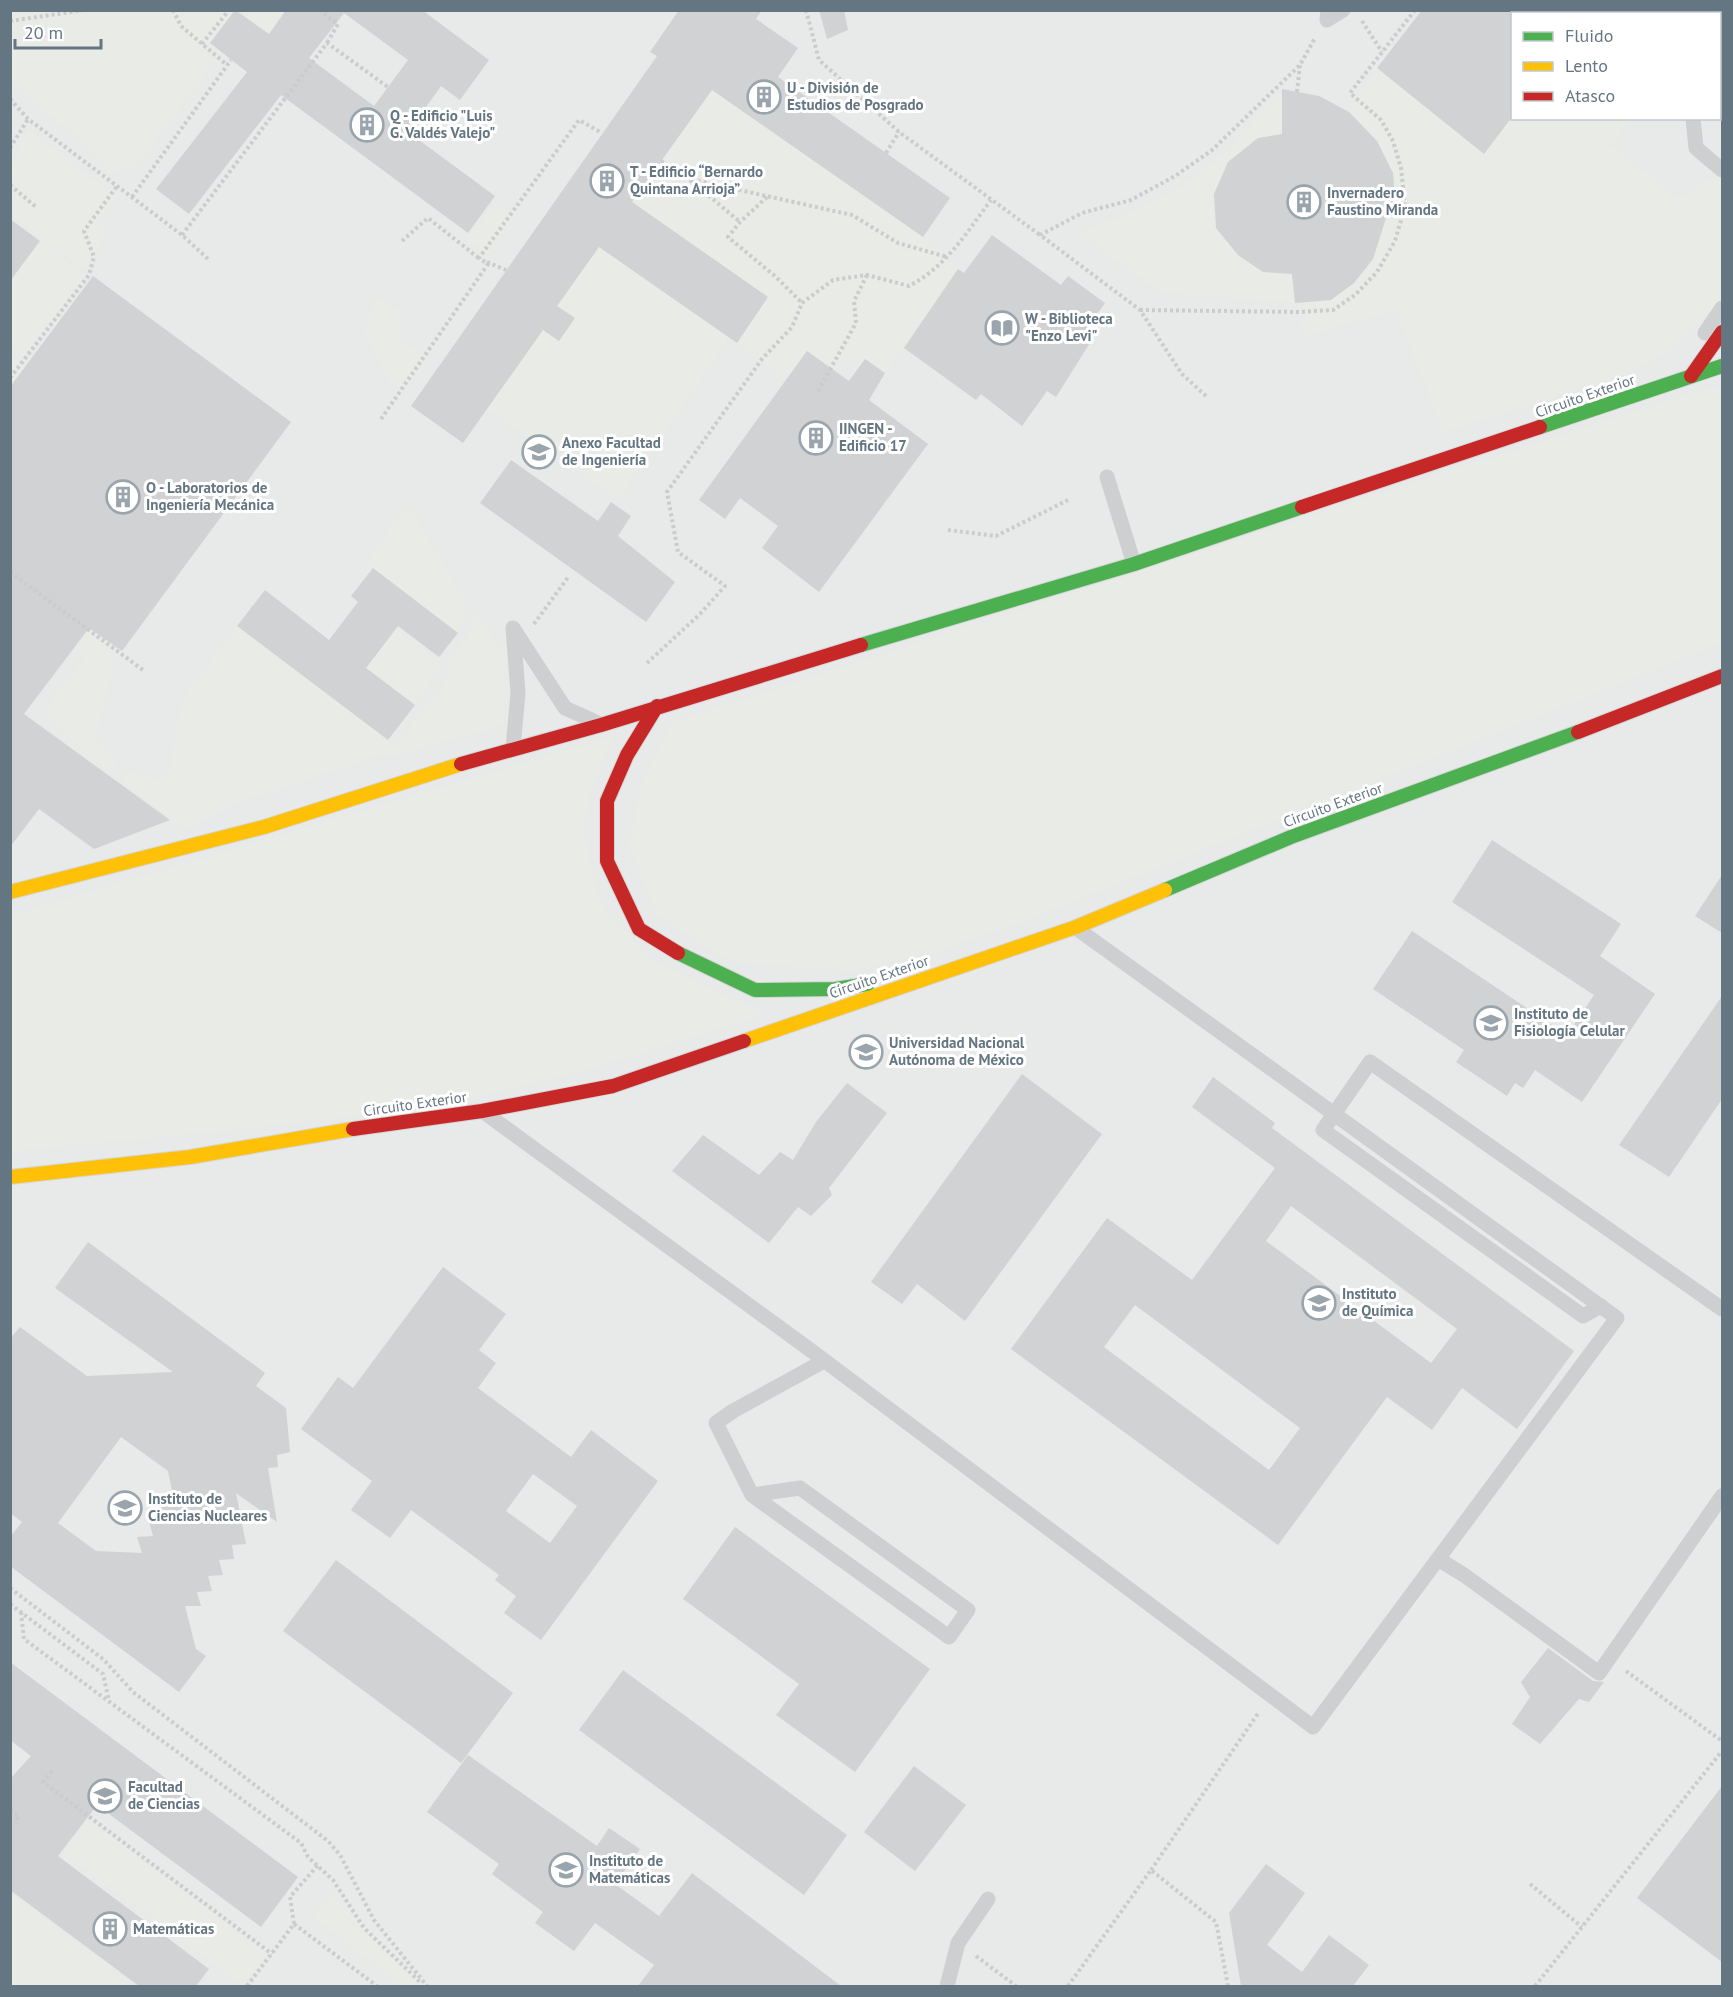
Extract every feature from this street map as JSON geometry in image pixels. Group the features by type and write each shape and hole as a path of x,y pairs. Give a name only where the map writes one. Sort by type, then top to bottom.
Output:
{"street":[{"path":"1691,376 1722,332"},
{"name":"Circuito Exterior","path":"10,892 264,827 513,748 601,724 1134,564 1722,366"},
{"name":"Circuito Exterior","path":"10,1177 190,1157 300,1136 482,1112 613,1086 1076,927 1291,837 1569,736 1722,676"},
{"path":"657,706 627,755 607,801 607,861 639,929 691,962 755,990 835,989 942,972"}],"lane":[{"path":"1328,15 1343,10"},
{"path":"1693,120 1696,148 1722,170"},
{"path":"1670,384 1722,308"},
{"path":"1107,477 1134,564"},
{"path":"513,748 518,693 513,628 565,708 601,724"},
{"path":"482,1112 824,1361 1313,1727 1617,1318 1076,927"},
{"path":"1601,1306 1583,1316 1323,1130 1370,1062 1722,1309"},
{"path":"752,1495 800,1488 968,1610 949,1637 752,1495 716,1424 733,1411 824,1361"},
{"path":"1438,1559 1464,1575 1599,1673 1722,1496"},
{"path":"947,1986 958,1943 988,1899"}],"path":[{"path":"10,21 84,10"},
{"path":"173,10 181,26 227,65"},
{"path":"202,44 229,10"},
{"path":"182,235 327,43 338,24 319,10"},
{"path":"806,10 819,60 899,132 1140,310 1182,374 1206,396"},
{"path":"1140,310 1299,312 1333,310 1356,295 1377,272 1395,241 1405,206 1401,168 1394,141 1382,120 1350,93 1414,10"},
{"path":"1040,235 1082,213 1131,200 1175,176 1211,151 1300,65 1328,15"},
{"path":"1360,19 1382,52"},
{"path":"327,43 388,87"},
{"path":"132,197 231,60"},
{"path":"1297,92 1300,65"},
{"path":"10,99 28,119 182,235 208,259"},
{"path":"10,148 28,119"},
{"path":"479,258 579,120 602,133"},
{"path":"886,153 899,132"},
{"path":"661,161 690,179 740,222"},
{"path":"690,179 852,214 898,243 948,257"},
{"path":"10,185 36,207"},
{"path":"11,376 89,275 94,257 84,231 117,186"},
{"path":"768,197 740,222 728,237 802,303"},
{"path":"647,663 700,614 725,586 678,552 667,492 762,359 792,327 802,303 833,280 867,275 909,286 928,276 948,257 991,200"},
{"path":"381,419 488,264 428,218 402,241"},
{"path":"479,258 506,270"},
{"path":"818,391 856,323 854,301 867,275"},
{"path":"948,530 996,536 1068,500"},
{"path":"10,572 143,670"},
{"path":"522,641 569,576"},
{"path":"10,1588 103,1659 132,1692 328,1841 340,1855 374,1920 426,1986"},
{"path":"10,1604 103,1674 109,1701"},
{"path":"21,1612 24,1639 301,1843 308,1857 333,1880 370,1935 426,1986"},
{"path":"1609,1659 1722,1741"},
{"path":"1068,1986 1271,1695"},
{"path":"1534,1986 1722,1751"},
{"path":"52,1771 44,1782 272,1954"},
{"path":"10,1810 19,1816 15,1823"},
{"path":"247,1986 294,1924 290,1897 318,1865"},
{"path":"1151,1870 1216,1922 1228,1986"},
{"path":"1530,1884 1582,1927"},
{"path":"285,1896 290,1897"},
{"path":"294,1924 377,1986"},
{"path":"958,1943 1016,1986"}],"shaded area":[{"path":"44,10 235,11 204,51 216,61 135,169 126,162 117,173 11,82 10,16"},
{"name":"Universidad Nacional Autónoma de México","path":"11,11 1722,11 1722,1986 11,1986"},
{"path":"239,11 286,11 269,34"},
{"path":"1377,68 1484,153 1511,118 1630,120 1609,145 1678,198 1722,173 1722,301 1675,346 1631,372 1443,433 1396,310 1305,336 1295,303 1161,293 1078,233 1135,209 1190,180 1222,154 1282,89 1282,134 1258,138 1228,162 1214,194 1213,210 1216,228 1238,255 1263,272 1292,274 1295,302 1354,283 1373,259 1386,218 1396,213 1392,180 1385,157 1349,112"},
{"path":"690,74 923,237 958,269 885,373 865,359 826,364 808,351 786,379 737,343 768,297 632,202"},
{"path":"28,129 116,197 96,223 107,235 83,269 15,218 15,186 11,177 11,166"},
{"path":"495,204 517,214 489,254 466,240"},
{"path":"40,241 86,275 24,357 11,346 11,281"},
{"path":"599,247 729,338 618,500 487,410 543,330 574,318 557,306"},
{"path":"376,297 400,311 402,341 427,357 404,391 391,383 364,330"},
{"path":"11,355 26,366 11,387"},
{"path":"1722,386 1722,643 1035,917 939,951 849,971 732,962 657,916 629,845 640,785 673,722 1704,389"},
{"path":"408,504 468,606 458,633 367,561"},
{"path":"12,579 102,643 115,665 94,742 117,762 111,773 42,714 83,659 78,650 11,600"},
{"path":"474,611 505,654 504,725 387,758 388,753 232,805 184,829 120,779 125,771 160,779 168,775 182,698 237,626 395,745 452,672 444,666 468,635"},
{"path":"395,629 442,665 415,705 366,668"},
{"path":"614,736 592,787 584,833 600,902 648,959 767,1014 564,1075 439,1103 279,1125 11,1152 11,915"},
{"path":"88,1819 267,1955 243,1986 63,1852"},
{"path":"331,1892 426,1986 401,1986 312,1916"},
{"path":"11,1893 135,1986 11,1986"}],"building":[{"path":"235,10 269,34 286,10 422,10 489,60 460,100 441,86 408,132 495,196 468,233 281,95 189,214 156,189 247,72 210,43","holes":["344,13 408,60 374,106 309,58"]},
{"path":"679,10 762,10 756,19 798,48 778,77 950,198 923,237 712,90 632,202 768,297 737,343 599,247 557,306 575,318 559,341 543,330 463,443 411,406 657,56 650,52"},
{"path":"819,10 844,10 848,30 827,39"},
{"path":"1422,10 1512,10 1511,118 1484,154 1377,68"},
{"name":"Invernadero Faustino Miranda","path":"1282,89 1319,96 1349,112 1377,141 1393,173 1396,214 1386,218 1373,259 1354,283 1331,300 1295,303 1292,274 1263,272 1238,255 1216,228 1214,194 1228,162 1258,138 1282,134"},
{"path":"10,219 40,241 10,281"},
{"name":"W - Biblioteca \"Enzo Levi\"","path":"992,235 1061,285 1068,276 1105,303 1084,332 1093,338 1056,397 1047,391 1022,426 981,394 976,400 904,348 958,269 964,273"},
{"name":"O - Laboratorios de Ingeniería Mecánica","path":"93,276 291,422 122,651 89,628 24,714 170,820 94,849 39,809 10,847 10,387"},
{"path":"807,351 849,381 865,359 885,373 869,400 928,444 819,592 762,548 778,526 740,498 725,519 699,500"},
{"path":"511,460 598,521 611,502 631,516 618,536 675,582 646,622 480,503"},
{"path":"373,568 458,633 439,657 398,626 366,668 415,705 388,740 237,626 265,590 329,640 358,602 351,596"},
{"path":"1492,840 1621,924 1600,956 1655,994 1582,1102 1535,1070 1523,1088 1515,1083 1507,1096 1456,1062 1464,1050 1373,989 1412,931 1567,1035 1594,995 1452,902"},
{"path":"1722,875 1722,933 1695,916"},
{"path":"1722,996 1722,1099 1669,1177 1619,1145"},
{"path":"1022,1074 1102,1134 965,1321 917,1284 902,1304 871,1282"},
{"path":"1213,1077 1275,1123 1272,1128 1574,1351 1517,1429 1462,1388 1432,1430 1387,1397 1278,1545 1011,1349 1107,1218 1192,1280 1275,1168 1192,1107","holes":["1291,1206 1457,1329 1431,1363 1266,1241","1135,1305 1300,1428 1269,1470 1104,1347"]},
{"path":"847,1083 887,1113 829,1188 832,1195 811,1216 798,1207 769,1243 672,1171 703,1135 759,1175 780,1152 793,1160 816,1122"},
{"name":"Instituto de Ciencias Nucleares","path":"88,1242 265,1373 256,1386 286,1408 290,1452 277,1455 278,1467 268,1468 277,1522 236,1493 246,1544 232,1545 234,1559 219,1560 223,1575 208,1576 212,1591 197,1592 201,1606 185,1606 196,1649 206,1656 179,1692 10,1566 10,1537 22,1522 10,1513 10,1339 20,1327 87,1376 173,1372 55,1288","holes":["121,1437 168,1471 175,1505 161,1505 163,1521 149,1521 153,1536 137,1537 142,1553 96,1551 58,1523"]},
{"path":"443,1267 506,1314 479,1350 496,1363 478,1388 571,1457 591,1430 658,1481 541,1640 504,1613 516,1596 495,1580 499,1575 411,1510 390,1538 351,1510 372,1481 301,1429 338,1377 353,1388","holes":["533,1474 577,1506 550,1543 506,1511"]},
{"path":"735,1527 930,1669 855,1772 776,1715 799,1684 683,1599"},
{"path":"336,1560 513,1693 461,1763 283,1631"},
{"path":"1548,1648 1593,1681 1604,1682 1589,1702 1579,1699 1540,1744 1512,1724 1530,1697 1521,1682"},
{"path":"10,1662 298,1877 261,1927 97,1805 58,1856 209,1969 196,1986 139,1986 10,1890 10,1779 31,1756 10,1740"},
{"path":"623,1670 847,1835 804,1895 579,1730"},
{"path":"468,1755 597,1846 609,1828 640,1849 615,1884 659,1916 692,1873 841,1986 638,1986 654,1965 595,1923 574,1951 535,1923 543,1912 492,1874 499,1864 427,1812"},
{"path":"914,1766 966,1805 915,1871 864,1832"},
{"path":"1722,1786 1722,1962 1637,1898"},
{"path":"1266,1864 1305,1893 1267,1945 1302,1972 1329,1935 1369,1965 1353,1986 1241,1986 1229,1913"}],"traffic: fast":[{"path":"1540,427 1722,366"},
{"path":"861,645 1134,564 1302,507"},
{"path":"1165,890 1291,837 1578,732"},
{"path":"678,953 755,990 835,989 868,984"}],"traffic: slow":[{"path":"10,892 264,827 461,764"},
{"path":"744,1041 1076,927 1165,890"},
{"path":"10,1177 190,1157 353,1129"}],"traffic: jam":[{"path":"1691,376 1722,332"},
{"path":"1302,507 1540,427"},
{"path":"461,764 601,725 861,645"},
{"path":"1578,732 1722,676"},
{"path":"657,706 627,755 607,801 607,861 639,929 678,953"},
{"path":"353,1129 482,1111 613,1086 744,1041"}],"place":[{"name":"U - División de Estudios de Posgrado","path":"764,97"},
{"name":"Q - Edificio \"Luis G. Valdés Valejo\"","path":"367,125"},
{"name":"T - Edificio “Bernardo Quintana Arrioja”","path":"607,181"},
{"name":"Invernadero Faustino Miranda","path":"1304,202"},
{"name":"W - Biblioteca \"Enzo Levi\"","path":"1002,328"},
{"name":"IINGEN - Edificio 17","path":"816,438"},
{"name":"Anexo Facultad de Ingeniería","path":"539,452"},
{"name":"O - Laboratorios de Ingeniería Mecánica","path":"123,497"},
{"name":"Instituto de Fisiología Celular","path":"1491,1023"},
{"name":"Universidad Nacional Autónoma de México","path":"866,1052"},
{"name":"Instituto de Química","path":"1319,1303"},
{"name":"Instituto de Ciencias Nucleares","path":"125,1508"},
{"name":"Facultad de Ciencias","path":"105,1796"},
{"name":"Instituto de Matemáticas","path":"566,1870"},
{"name":"Matemáticas","path":"110,1929"}]}
